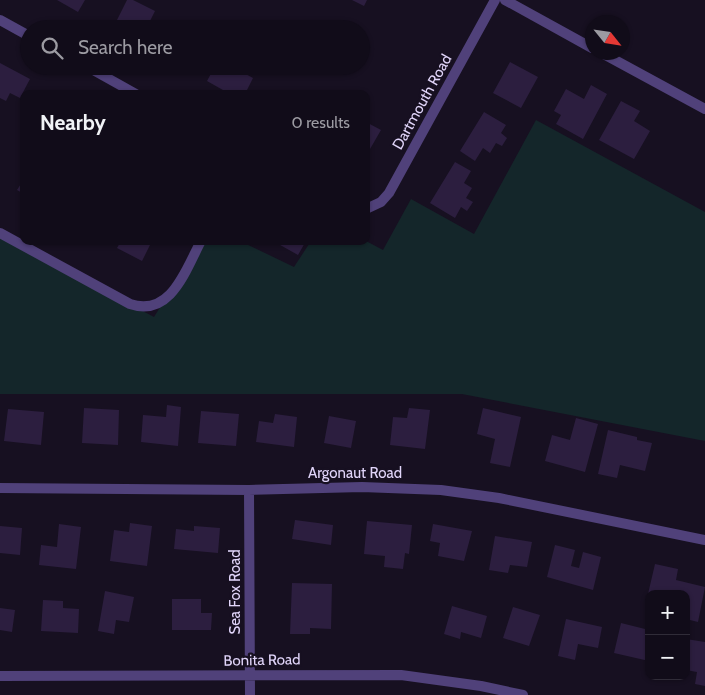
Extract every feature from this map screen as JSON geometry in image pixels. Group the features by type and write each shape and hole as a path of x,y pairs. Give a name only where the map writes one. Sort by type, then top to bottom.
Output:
{"street":[{"name":"Dartmouth Road","path":"370,207 381,202 389,193 495,0"},
{"path":"505,0 585,44"},
{"path":"0,20 20,31"},
{"path":"615,60 705,109"},
{"path":"102,75 129,90"},
{"path":"0,234 20,245"},
{"path":"20,245 130,304 147,307 159,304 169,298 199,245"},
{"name":"Argonaut Road","path":"0,488 249,490 362,487 441,490 499,498 705,540"},
{"name":"Sea Fox Road","path":"249,490 250,695"},
{"name":"Bonita Road","path":"0,676 401,675 473,684 523,695"}],"shaded area":[{"path":"536,120 705,212 705,441 462,394 0,394 0,236 154,317 199,245 248,245 294,267 308,245 370,245 370,243 383,250 411,199 474,234"}],"building":[{"path":"57,0 85,0 78,12"},
{"path":"127,0 133,0 155,11 150,20 117,20"},
{"path":"352,0 367,0 364,6"},
{"path":"510,62 538,77 521,108 493,93"},
{"path":"0,63 30,79 24,90 20,90 20,98 10,93 6,101 0,98"},
{"path":"210,75 248,75 253,78 247,90 223,90 207,81"},
{"path":"591,85 607,94 583,139 556,124 561,115 554,111 566,89 584,99"},
{"path":"621,101 640,111 634,121 650,131 634,159 599,140"},
{"path":"484,112 506,125 501,133 507,138 502,146 496,143 490,153 483,148 475,161 460,151"},
{"path":"370,124 381,130 370,149"},
{"path":"455,162 471,171 464,183 472,188 466,198 473,202 467,211 461,207 455,218 430,203"},
{"path":"119,245 150,245 142,261 117,248"},
{"path":"280,245 304,245 298,255"},
{"path":"167,405 181,407 178,446 141,442 143,415 166,417"},
{"path":"84,408 119,410 118,445 82,443"},
{"path":"409,408 430,410 425,449 390,445 393,417 407,418"},
{"path":"483,408 521,417 510,467 490,463 495,439 477,434"},
{"path":"8,409 44,412 41,445 4,441"},
{"path":"201,411 239,414 236,446 198,443"},
{"path":"275,414 297,417 294,447 256,442 259,421 273,423"},
{"path":"329,416 356,421 351,448 324,443"},
{"path":"576,418 598,424 585,472 545,461 552,435 570,440"},
{"path":"608,430 637,437 637,440 652,443 645,471 620,465 617,478 598,474"},
{"path":"295,520 333,525 331,545 292,539"},
{"path":"367,521 412,525 409,554 405,553 403,569 384,567 385,556 364,554"},
{"path":"130,523 152,526 147,566 110,561 114,530 129,532"},
{"path":"59,524 81,527 76,569 39,565 41,545 57,547"},
{"path":"433,524 472,531 464,561 438,556 440,543 430,541"},
{"path":"0,526 22,528 20,555 0,553"},
{"path":"194,526 220,528 218,553 174,549 176,529 194,531"},
{"path":"495,536 532,542 527,567 510,565 508,573 489,570"},
{"path":"555,545 575,550 571,566 579,568 583,552 601,557 593,590 547,577"},
{"path":"655,564 678,569 676,580 705,587 698,622 690,620 690,590 649,590"},
{"path":"292,583 332,584 331,629 310,628 310,634 290,634"},
{"path":"105,591 134,597 129,622 116,620 114,634 98,631"},
{"path":"172,599 201,599 201,613 212,613 211,630 172,630"},
{"path":"43,600 63,601 63,608 79,609 78,633 41,631"},
{"path":"452,606 487,616 481,638 461,632 460,639 444,634"},
{"path":"513,607 540,615 529,646 503,638"},
{"path":"0,608 15,610 12,632 0,630"},
{"path":"566,619 602,627 598,648 578,644 575,660 558,656"},
{"path":"621,623 645,629 645,660 614,653"},
{"path":"690,640 705,642 705,686 695,684 697,672 690,671"}]}
